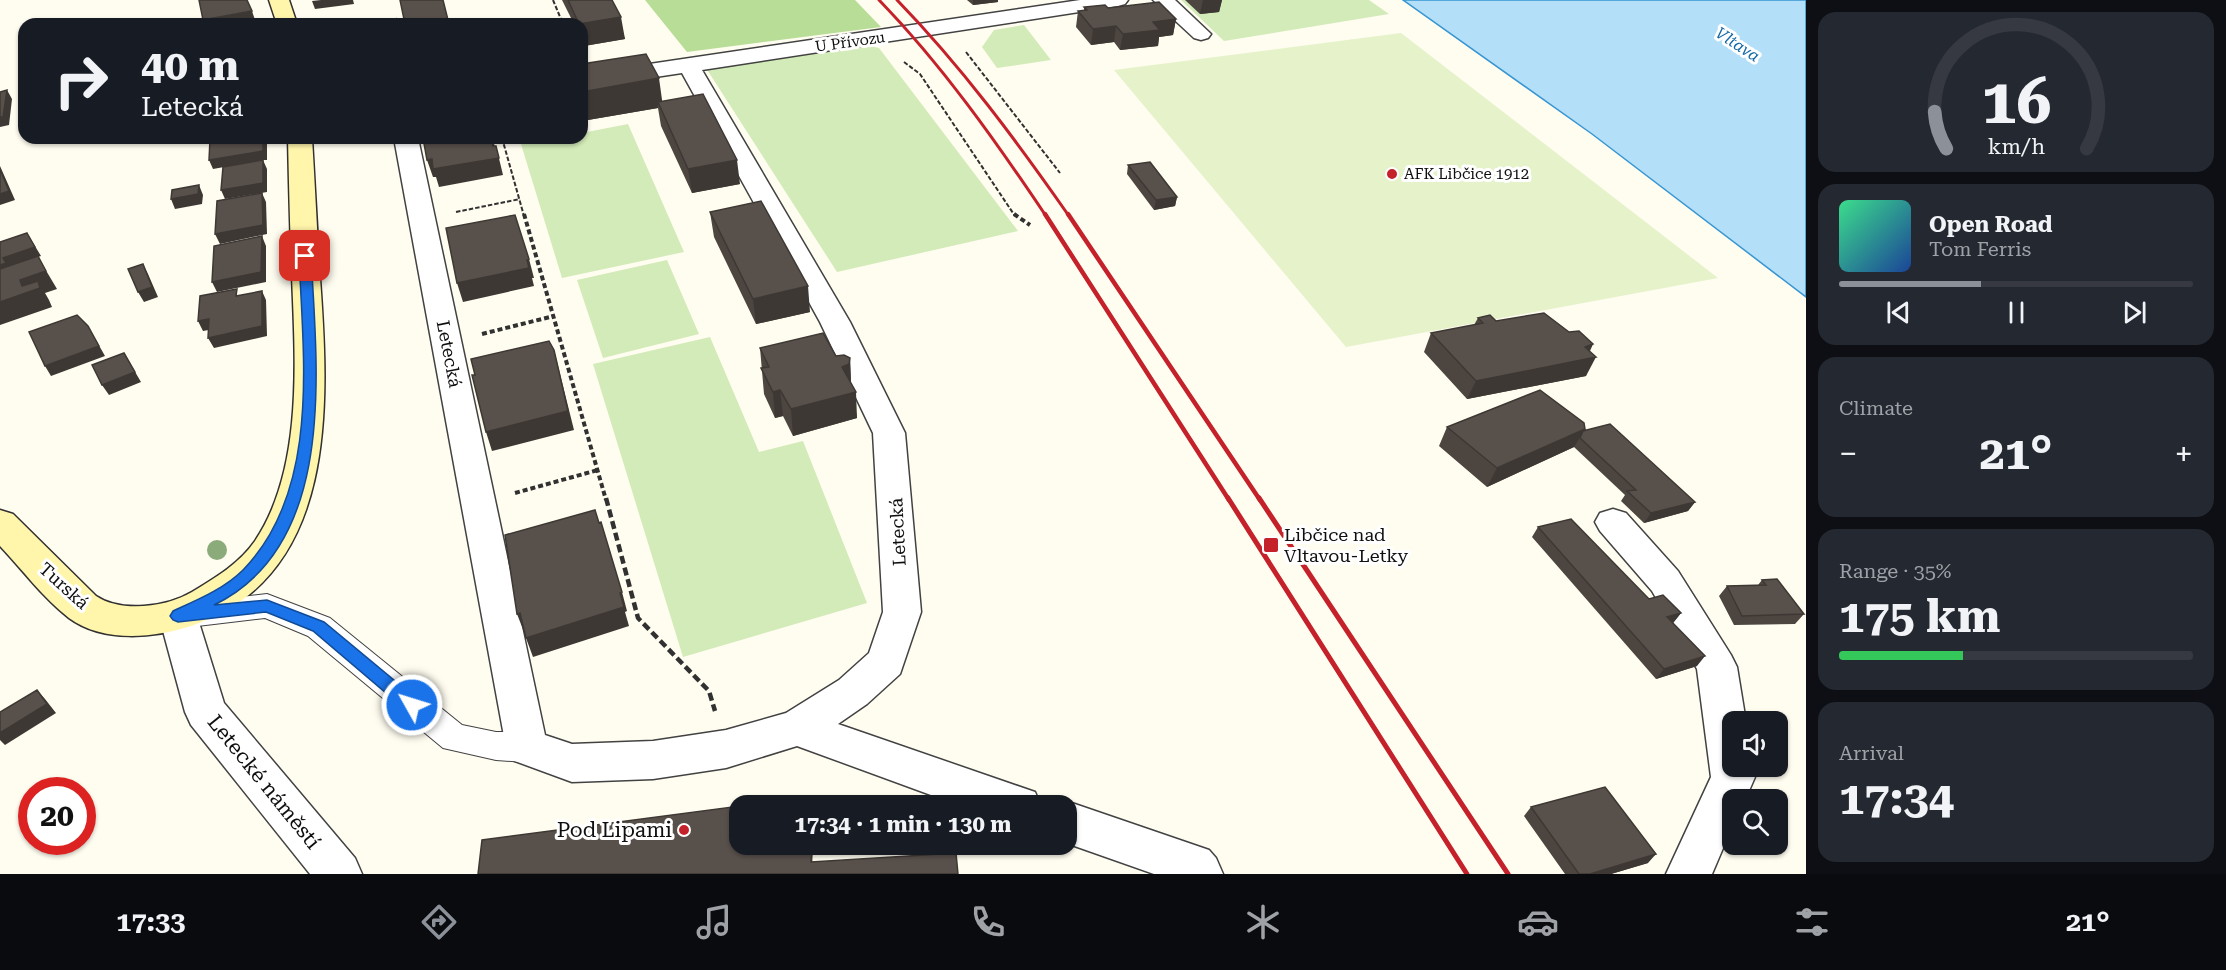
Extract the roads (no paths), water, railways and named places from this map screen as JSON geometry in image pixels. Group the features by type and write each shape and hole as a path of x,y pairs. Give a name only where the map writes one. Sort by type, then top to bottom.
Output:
{"street":[{"path":"279,0 285,18"},
{"name":"U Přívozu","path":"588,80 1118,0"},
{"path":"1163,0 1201,34"},
{"name":"Letecká","path":"407,144 527,747 572,763 653,760 726,749 797,728 853,692 886,662 902,612 889,433 835,322 688,64"},
{"path":"178,616 218,596 247,576 261,561 288,512 300,473 309,422 310,374 300,144"},
{"path":"1613,522 1665,581 1717,667 1733,777 1689,874"},
{"name":"Turská","path":"0,523 73,598 88,610 110,618 154,619 178,616"},
{"name":"Letecké náměstí","path":"178,616 206,712 339,874"},
{"path":"797,728 988,795"},
{"path":"1077,826 1193,866 1200,874"}],"lane":[{"name":"Letecká","path":"178,616 267,606 319,627 454,738 496,746 527,747"}],"water":[{"name":"Vltava","path":"1403,0 1806,0 1806,297 1592,134"}],"railway":[{"path":"879,0 924,50 967,104 1046,216"},
{"path":"897,0 987,104 1069,216"},
{"path":"1045,214 1229,500"},
{"path":"1068,214 1260,500"},
{"path":"1228,498 1467,874"},
{"path":"1259,498 1508,874"}],"place":[{"name":"AFK Libčice 1912","path":"1392,174"},
{"name":"Libčice nad Vltavou-Letky","path":"1271,545"},
{"name":"Pod Lipami","path":"684,830"}]}
